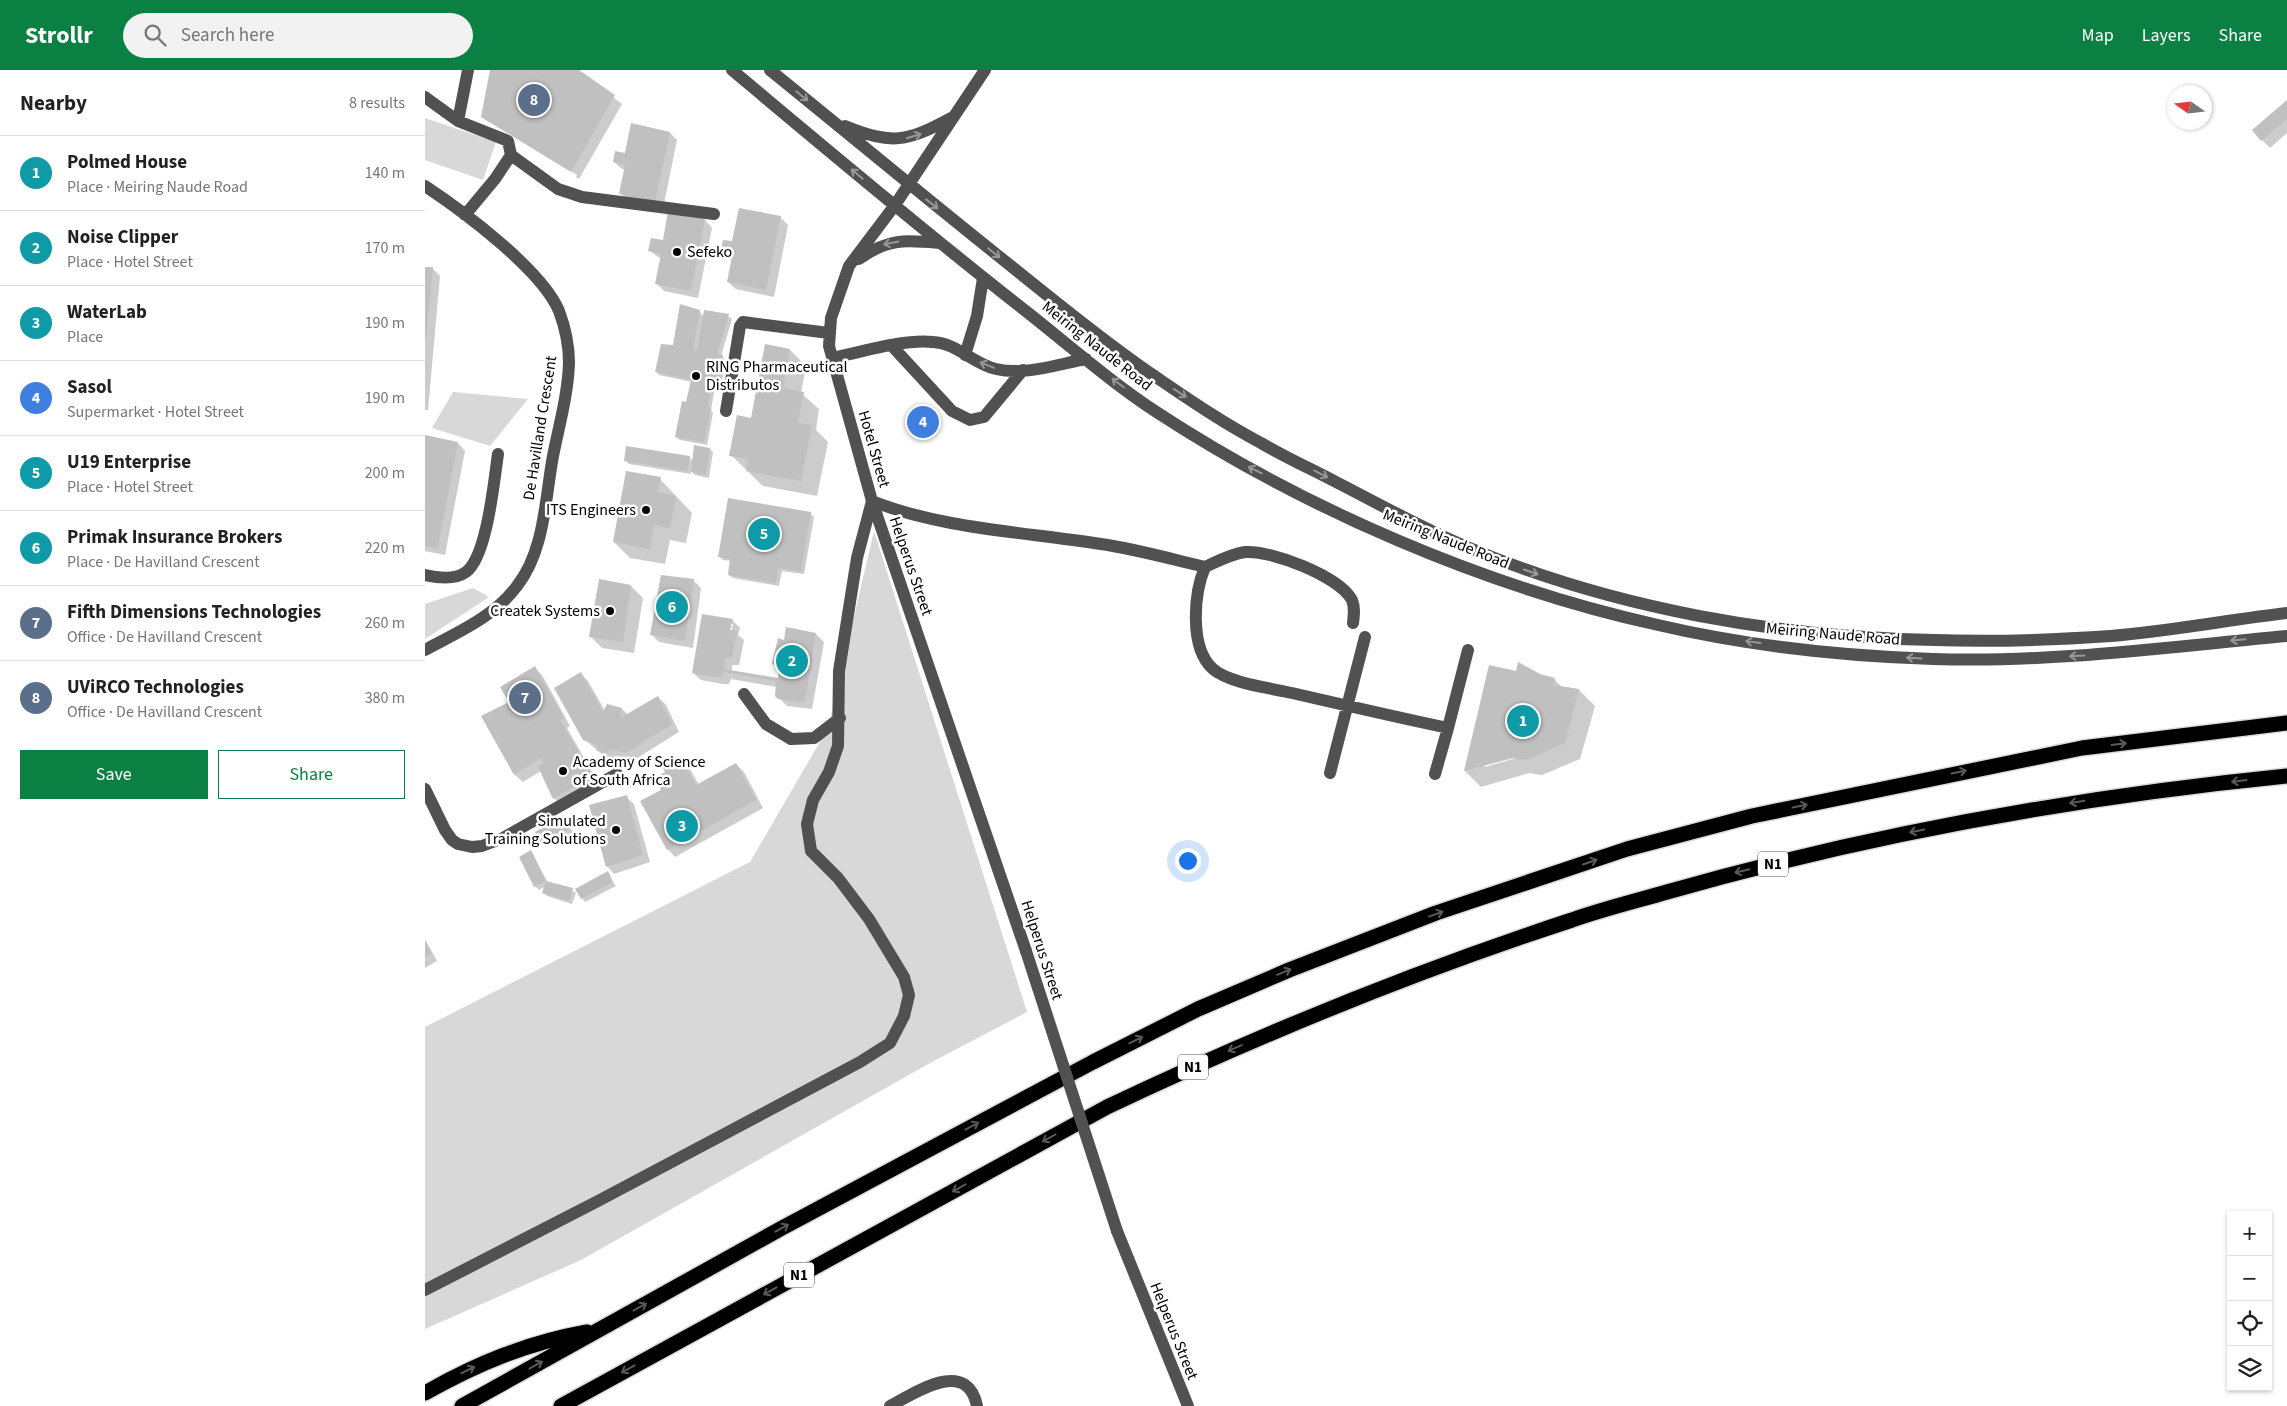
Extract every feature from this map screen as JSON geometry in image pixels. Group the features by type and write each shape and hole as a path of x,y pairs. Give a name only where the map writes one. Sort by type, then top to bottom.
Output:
{"highway":[{"path":"462,1406 843,1195 1085,1066 1198,1009 1289,970 1436,913 1627,849 1752,816 1977,768 2082,748 2287,723"},
{"name":"N1","path":"561,1406 1107,1107 1208,1060 1409,976 1574,919 1715,878 1811,854 1964,820 2070,803 2287,776"},
{"path":"425,1392 515,1349 598,1330"},
{"path":"581,1406 597,1386"}],"street":[{"path":"458,121 468,70"},
{"name":"Meiring Naude Road","path":"732,70 939,243 1086,359 1156,411 1247,466 1314,500 1401,541 1501,580 1572,603 1658,626 1746,642 1837,654 1935,659 2023,659 2097,655 2287,636"},
{"name":"Meiring Naude Road","path":"770,70 908,184 1082,323 1203,409 1260,443 1419,525 1469,548 1579,588 1676,612 1755,625 1846,636 1929,640 2034,640 2113,636 2287,613"},
{"name":"Hotel Street","path":"425,1290 599,1202 860,1062 890,1043 905,1016 909,995 904,977 869,919 838,878 811,851 807,824 813,800 829,772 838,746 840,718 839,671 857,558 872,500 832,358 829,333 834,304 849,266 895,205 985,70"},
{"path":"425,97 458,121 508,141 511,155 558,188 571,194 714,214"},
{"path":"833,122 869,136 896,139 917,135 952,118"},
{"path":"465,215 495,179 511,155"},
{"name":"De Havilland Crescent","path":"425,186 465,215 534,274 551,296 563,324 569,364 537,544 525,575 503,603 489,614 425,650"},
{"path":"849,266 882,244 905,240 939,243"},
{"path":"965,355 977,316 983,278"},
{"path":"726,411 740,326 743,322 829,333"},
{"path":"832,358 892,346 933,342 947,344 965,355 996,369 1023,370 1086,359"},
{"path":"892,346 952,411 970,420 984,417 1023,370"},
{"path":"425,575 454,576 463,574 474,564 482,546 498,454"},
{"path":"872,500 891,508 927,518 1102,544 1205,567 1243,552 1261,553 1277,557 1332,582 1346,593 1354,605 1353,623"},
{"name":"Helperus Street","path":"872,500 1026,951 1117,1231 1188,1406"},
{"path":"1205,567 1198,584 1195,605 1196,624 1204,655 1213,669 1226,676 1255,684 1448,728"},
{"path":"1330,773 1365,637"},
{"path":"1435,774 1468,650"},
{"path":"744,694 766,724 791,739 814,738 840,718"},
{"path":"425,789 445,830 452,840 458,844 472,847 482,846 503,838 617,774"},
{"path":"890,1406 926,1387 946,1380 961,1383 967,1387 976,1404"}],"shaded area":[{"path":"425,118 496,142 483,180 425,160"},
{"path":"453,392 528,399 490,446 432,428"},
{"path":"874,531 1027,1012 930,1063 581,1260 425,1329 425,1027 750,862 828,728"},
{"path":"473,588 489,597 425,639 425,604"}],"building":[{"path":"490,70 579,70 615,95 571,172 481,117"},
{"path":"2287,100 2287,119 2261,141 2252,130"},
{"path":"631,123 670,132 655,202 619,194 625,165 613,162 615,151 625,153"},
{"path":"739,208 781,216 766,290 727,282 733,251 721,249 723,240 732,241"},
{"name":"Sefeko","path":"668,211 705,219 691,291 655,284 661,254 648,251 651,238 663,240"},
{"path":"425,267 433,267 426,338 425,338"},
{"name":"RING Pharmaceutical Distributos","path":"680,304 700,310 693,350 697,351 704,310 729,314 717,354 723,355 718,383 712,384 708,406 711,408 704,442 675,437 682,401 686,402 691,380 655,372 661,344 673,345"},
{"path":"765,344 790,349 783,388 804,392 798,423 812,425 801,481 746,471 748,459 729,456 737,415 751,418"},
{"path":"425,435 458,442 438,548 425,546"},
{"path":"694,445 710,448 706,475 691,472"},
{"path":"626,446 690,456 688,471 624,461"},
{"name":"ITS Engineers","path":"626,471 661,477 658,492 676,496 670,528 654,525 650,549 613,542"},
{"path":"728,498 811,512 801,572 778,568 776,583 728,575 730,559 718,557"},
{"path":"661,575 694,579 685,641 650,635"},
{"name":"Createk Systems","path":"599,579 631,585 623,642 589,637"},
{"path":"702,614 733,619 730,630 737,631 732,658 725,658 724,669 778,678 780,666 772,664 778,638 784,640 786,627 816,633 805,701 778,699 775,696 776,681 723,672 721,677 692,673"},
{"path":"1518,662 1540,674 1555,678 1553,685 1579,689 1565,743 1526,760 1513,758 1464,771 1489,665 1516,671"},
{"path":"535,666 564,718 560,720 593,776 553,799 538,767 544,763 541,758 514,775 481,716 509,702 500,687"},
{"path":"581,672 603,712 607,704 622,708 620,718 658,696 672,724 626,753 609,749 608,753 596,750 597,745 583,740 554,688"},
{"path":"681,758 696,785 736,763 756,800 667,850 640,801 661,790 654,778 665,772 663,768"},
{"name":"Simulated Training Solutions","path":"627,795 643,855 606,867 589,805"},
{"path":"564,815 571,828 541,844 535,832"},
{"path":"531,850 546,881 534,887 519,857"},
{"path":"608,871 613,882 581,899 575,889"},
{"path":"546,881 573,888 569,901 542,893"},
{"path":"425,942 431,953 425,957"}],"place":[{"name":"UViRCO Technologies","path":"534,100"},
{"name":"Sefeko","path":"677,252"},
{"name":"RING Pharmaceutical Distributos","path":"696,376"},
{"name":"Sasol","path":"923,422"},
{"name":"ITS Engineers","path":"646,510"},
{"name":"U19 Enterprise","path":"764,534"},
{"name":"Primak Insurance Brokers","path":"672,607"},
{"name":"Createk Systems","path":"610,611"},
{"name":"Noise Clipper","path":"792,661"},
{"name":"Fifth Dimensions Technologies","path":"525,698"},
{"name":"Polmed House","path":"1523,721"},
{"name":"Academy of Science of South Africa","path":"563,771"},
{"name":"WaterLab","path":"682,826"},
{"name":"Simulated Training Solutions","path":"616,830"}]}
